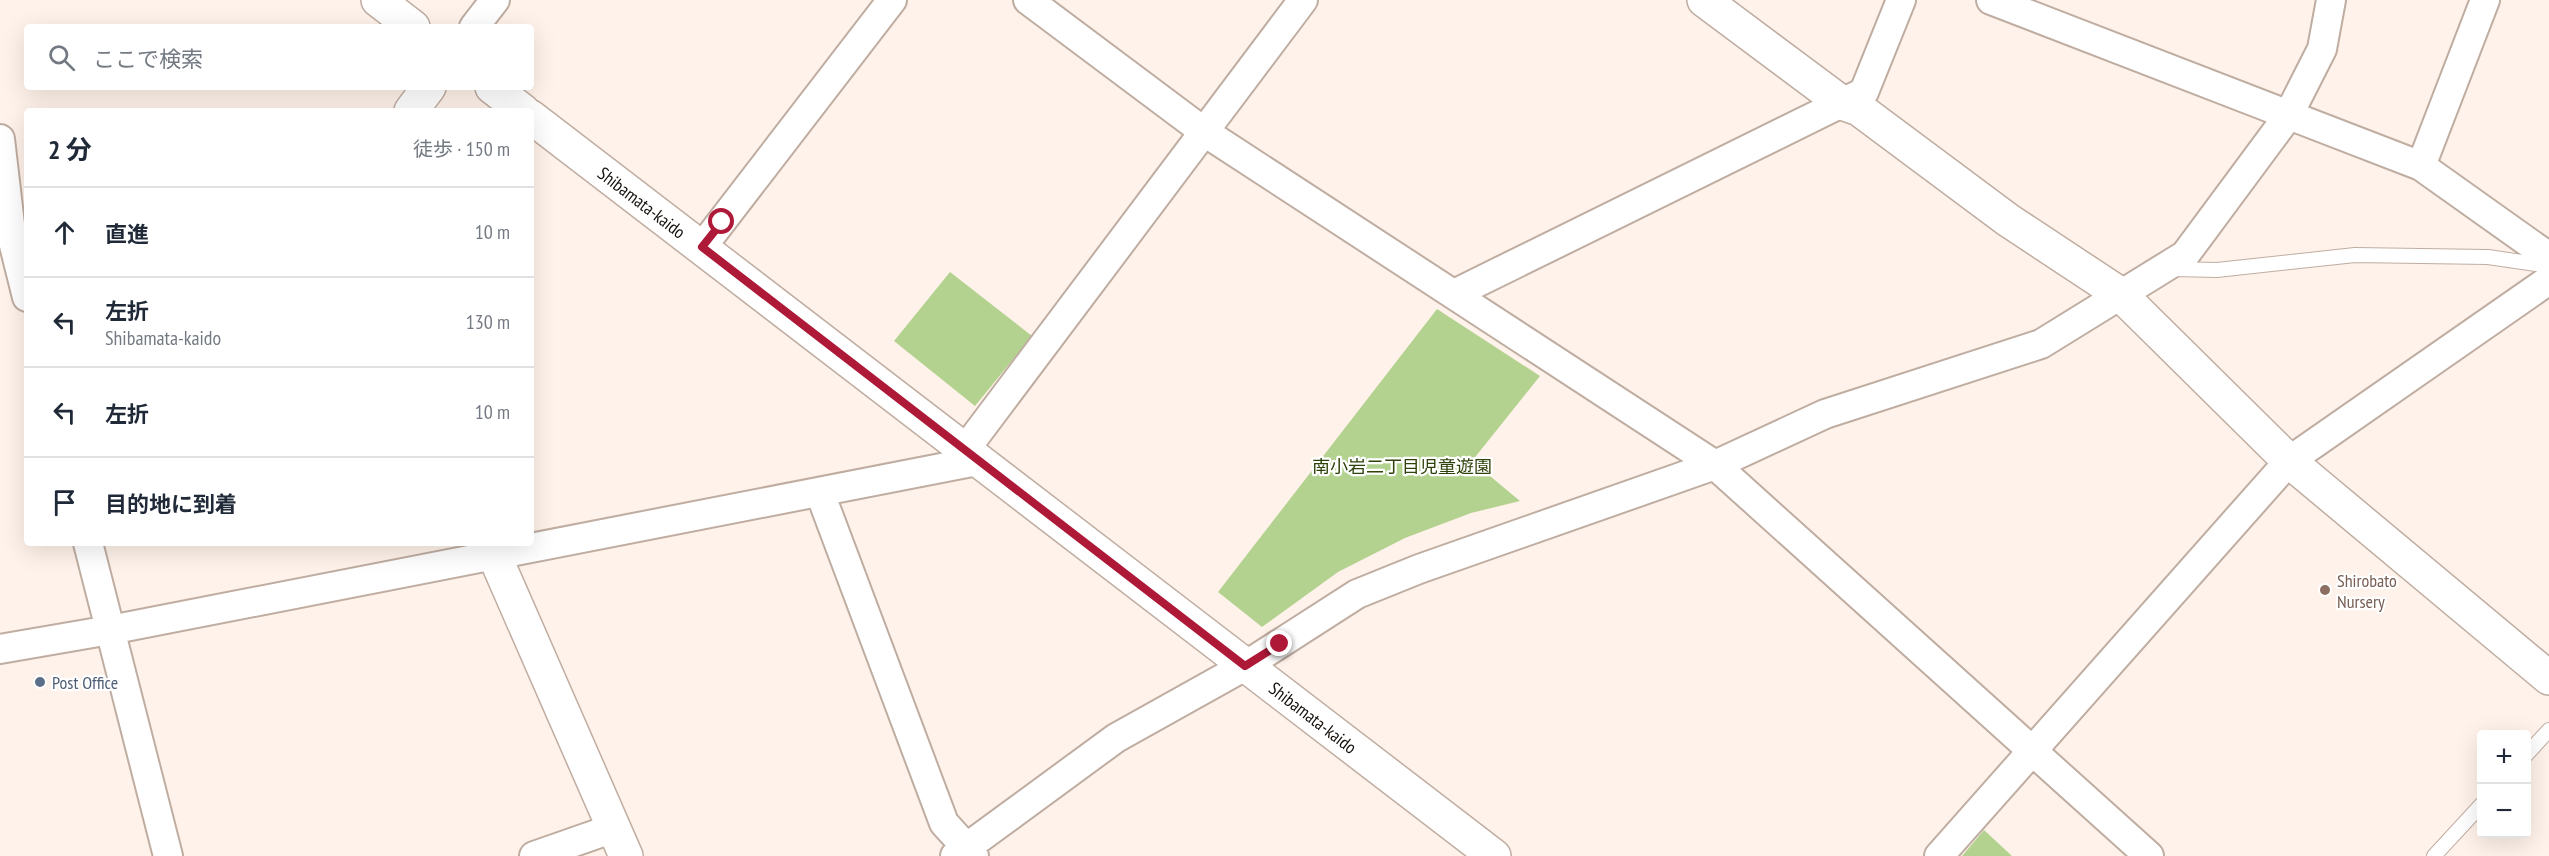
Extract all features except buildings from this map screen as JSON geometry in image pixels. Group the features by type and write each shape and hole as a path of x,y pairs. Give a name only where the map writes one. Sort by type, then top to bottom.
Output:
{"street":[{"path":"378,0 409,24"},
{"path":"476,24 495,0"},
{"path":"702,247 892,0"},
{"path":"1028,0 1203,131 1715,465 2149,856"},
{"path":"534,542 820,493 971,456 1203,131 1303,0"},
{"path":"1704,0 1842,103 1858,109 2008,220 2120,294 2289,461 2549,678"},
{"path":"1454,294 1864,92 1901,0"},
{"path":"1991,0 2421,166 2549,256"},
{"path":"820,493 944,823 965,854 1116,738 1245,666 1357,594 1419,569 1715,465 1825,414 2041,344 2185,255 2288,116 2322,49 2331,0"},
{"path":"2421,166 2485,0"},
{"path":"413,108 427,90"},
{"path":"496,90 519,108"},
{"name":"Shibamata-kaido","path":"534,119 1494,856"},
{"path":"0,139 13,233 24,283"},
{"path":"1939,856 2289,461 2549,280"},
{"path":"89,546 168,856"},
{"path":"0,649 110,630 509,546"},
{"path":"491,549 620,842 534,856"}],"lane":[{"path":"2162,269 2217,270 2355,255 2488,257 2549,266"},
{"path":"2531,750 2549,730"},
{"path":"2434,856 2477,808"}],"green space":[{"path":"950,272 1032,336 975,406 894,341"},
{"name":"南小岩二丁目児童遊園","path":"1437,309 1540,376 1472,461 1520,501 1471,513 1405,538 1338,572 1262,627 1218,592"},
{"path":"1984,830 2012,856 1962,856"}],"place":[{"name":"Shirobato Nursery","path":"2325,590"},
{"name":"Post Office","path":"40,682"}],"route":[{"path":"722,222 702,247 1245,666 1280,644"}]}
